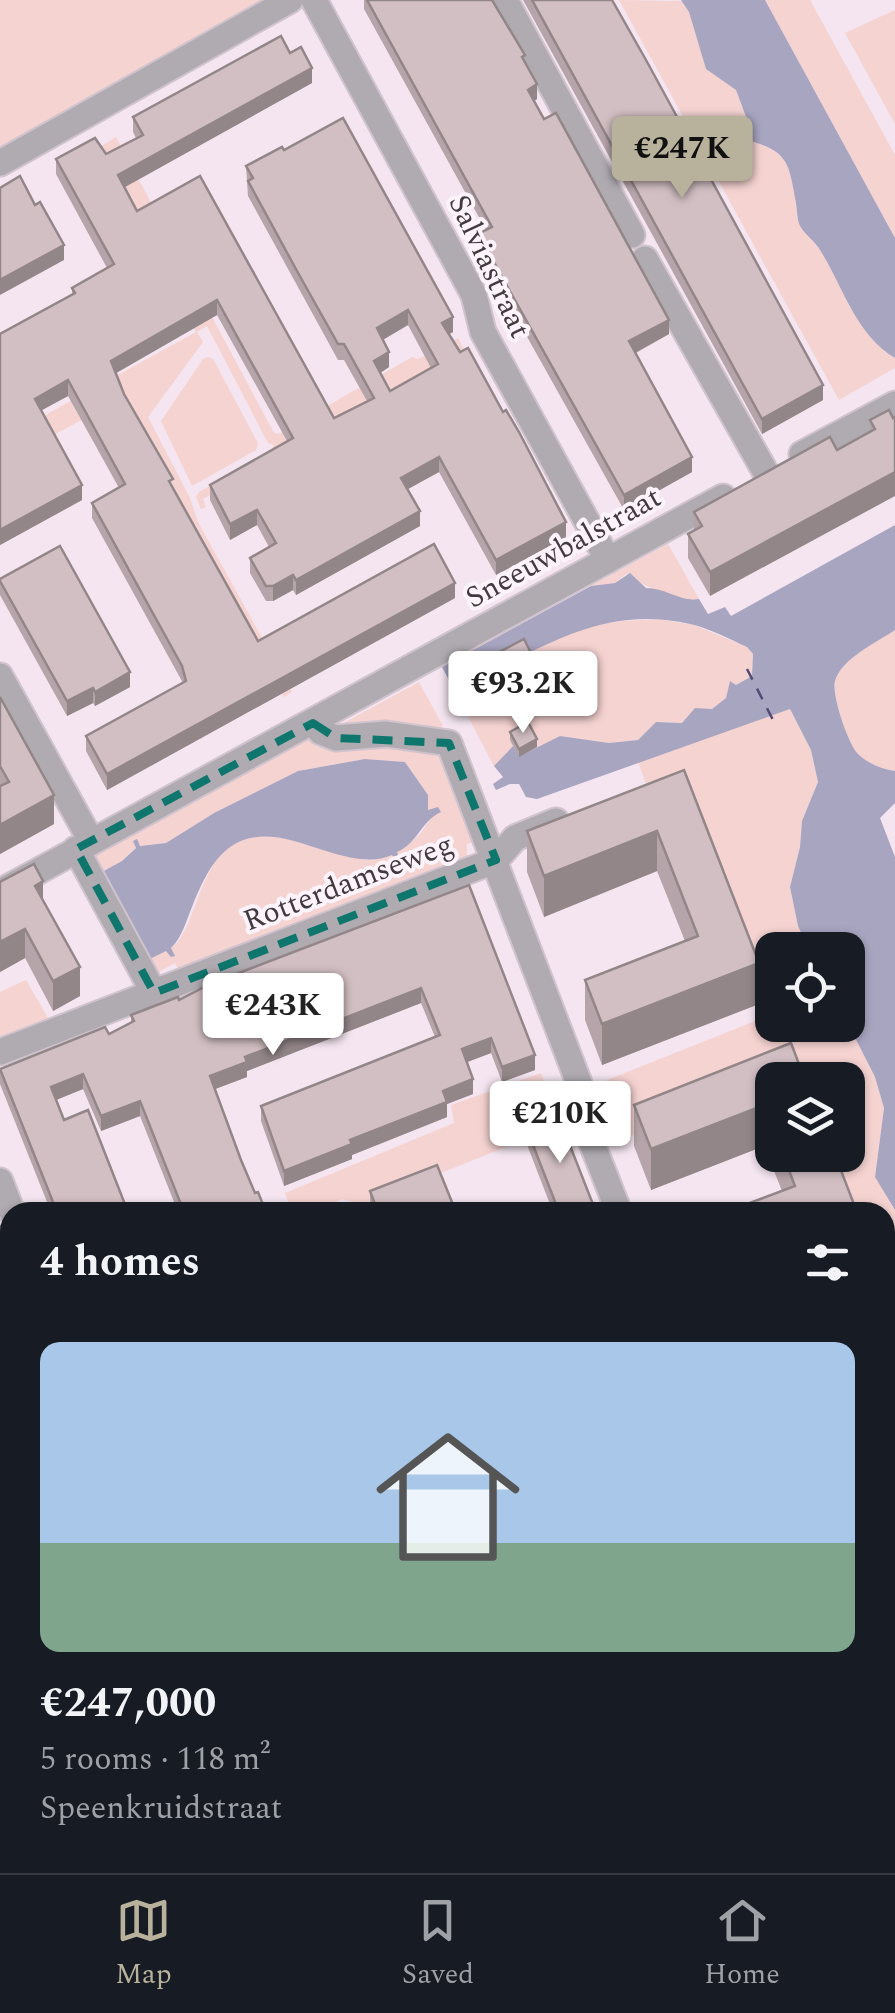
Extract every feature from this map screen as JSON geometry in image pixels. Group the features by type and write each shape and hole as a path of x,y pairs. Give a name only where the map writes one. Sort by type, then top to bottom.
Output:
{"street":[{"path":"0,163 290,0"},
{"name":"Salviastraat","path":"314,0 474,294 482,332 608,560"},
{"path":"505,0 632,235"},
{"path":"645,258 766,474"},
{"name":"Sneeuwbalstraat","path":"0,892 895,404"},
{"path":"0,676 154,993"},
{"path":"313,723 321,732 336,738 386,734 449,742 579,1083 584,1123 615,1202"},
{"name":"Rotterdamseweg","path":"0,1052 496,860 515,838 583,810"}],"highlighted area":[{"path":"313,723 336,738 449,743 496,860 154,993 76,849"}],"shaded area":[{"path":"0,0 271,0 0,151"},
{"path":"619,0 682,1 689,11 706,69 736,90 752,133 750,141 773,150 785,162 800,226 820,250 860,323 895,358 895,368 839,400"},
{"path":"681,0 765,0 895,238 895,358 860,323 820,250 800,226 785,162 773,150 750,141 752,133 736,90 706,69 689,12"},
{"path":"765,0 810,0 895,155 895,238"},
{"path":"895,10 895,124 845,33"},
{"path":"116,137 274,433 279,434 412,357 418,359 458,338 468,358 203,499 206,507 201,509 196,497 199,492 269,453 274,445 268,443 207,326 197,332 203,342 148,417 190,498 198,522 292,692 284,697 124,397 0,464 0,440 196,332 98,148"},
{"path":"208,357 213,359 258,443 256,450 192,486 161,421"},
{"path":"895,525 895,630 845,665 834,688 855,750 871,763 895,771 895,803 880,818 895,857 895,1202 890,1202 875,1177 884,1108 875,1077 857,1042 865,1042 865,932 801,932 798,926 790,887 802,821 818,782 811,750 790,709 537,799 526,797 519,784 496,790 493,784 503,777 494,766 513,746 520,756 560,736 609,743 638,740 656,722 682,723 695,708 712,709 726,698 730,681 736,685 752,676 753,654 747,647 690,624 634,619 609,623 560,639 486,675 483,682 469,690 463,707 442,667 591,586 615,583 630,573 646,588 699,599 708,614 725,607 731,616"},
{"path":"668,544 699,599 662,592 626,574 615,583 591,586"},
{"path":"658,619 694,625 747,647 753,654 752,676 736,685 730,682 726,698 712,709 695,709 682,723 656,722 638,740 609,743 560,736 519,757 513,746 494,766 463,707 469,690 483,682 486,675 565,633 608,622"},
{"path":"895,630 895,771 872,763 855,750 834,688 845,665"},
{"path":"419,682 443,726 425,732 336,727"},
{"path":"790,709 811,750 818,782 802,821 790,887 801,932 755,932 755,976 689,804 657,814 638,762"},
{"path":"308,739 318,747 364,741 440,751 478,840 467,844 467,859 180,973 175,963 157,973 150,959 177,943 211,869 233,844 249,836 275,835 362,859 393,855 400,859 397,852 420,834 432,817 428,795 405,762 365,759 298,771 214,813 166,843 139,846 137,840 133,841 136,847 122,861 102,872 90,853"},
{"path":"365,759 405,762 428,795 428,810 438,807 441,812 397,852 400,860 395,861 392,855 356,858 274,837 241,841 229,848 208,872 171,948 175,956 166,951 150,959 102,872 136,848 133,841 137,839 140,846 166,843 214,813 298,771"},
{"path":"26,980 48,1018 0,1037 0,992"},
{"path":"755,1021 755,1042 857,1042 875,1077 884,1108 875,1176 890,1202 842,1202 831,1172 865,1172 865,1062 755,1062 755,1087 629,1137 607,1080"},
{"path":"541,1073 560,1125 369,1202 288,1202 285,1193 454,1123 451,1105"}],"building":[{"path":"367,0 492,0 525,55 522,57 537,84 528,90 544,119 556,113 669,320 629,341 692,457 624,495 498,270 480,233 492,227"},
{"path":"532,0 612,0 823,385 762,419"},
{"path":"281,36 290,53 301,47 312,68 118,175 137,211 200,176 334,418 374,398 297,271 248,181 253,178 246,166 343,118 453,317 442,323 460,352 468,348 503,412 506,410 519,432 566,522 496,560 439,457 401,478 420,511 296,580 293,575 266,586 250,558 276,543 257,510 230,524 210,485 293,438 217,300 111,361 124,394 173,479 169,481 258,641 434,544 455,583 107,774 86,736 186,681 182,666 92,503 125,484 68,380 35,399 82,485 0,530 0,334 75,293 72,288 114,264 56,159 95,138 106,154 143,135 133,117","holes":["408,310 438,364 390,391 374,361 389,352 377,328"]},
{"path":"20,176 64,245 0,280 0,188"},
{"path":"889,410 895,417 895,472 710,572 688,534 702,526 694,512 830,437 837,450 875,429 870,420"},
{"path":"60,546 130,672 95,692 93,688 67,701 0,581"},
{"path":"524,639 532,655 509,667 514,675 493,687 486,659"},
{"path":"0,697 54,795 0,825 0,786 9,782 0,766"},
{"path":"528,722 537,739 519,749 510,732"},
{"path":"684,770 755,953 755,965 602,1024 585,980 698,936 657,831 544,876 527,831"},
{"path":"34,864 43,881 35,886 80,967 53,981 25,929 0,942 0,882"},
{"path":"469,885 535,1055 502,1067 491,1038 462,1049 473,1079 443,1091 447,1102 284,1171 261,1106 440,1035 421,988 245,1057 247,1062 210,1076 241,1160 262,1202 180,1202 140,1101 101,1116 83,1074 51,1087 64,1120 88,1110 124,1202 53,1202 0,1069 105,1027 109,1034 134,1021 131,1015 178,997 179,1000 210,984"},
{"path":"791,1043 798,1062 755,1062 755,1109 651,1149 634,1105"},
{"path":"558,1115 592,1202 555,1202 526,1127"},
{"path":"437,1165 452,1202 374,1202 370,1191"},
{"path":"790,1172 842,1172 853,1202 753,1202 795,1186"}],"ferry route":[{"path":"747,669 773,720"}]}
